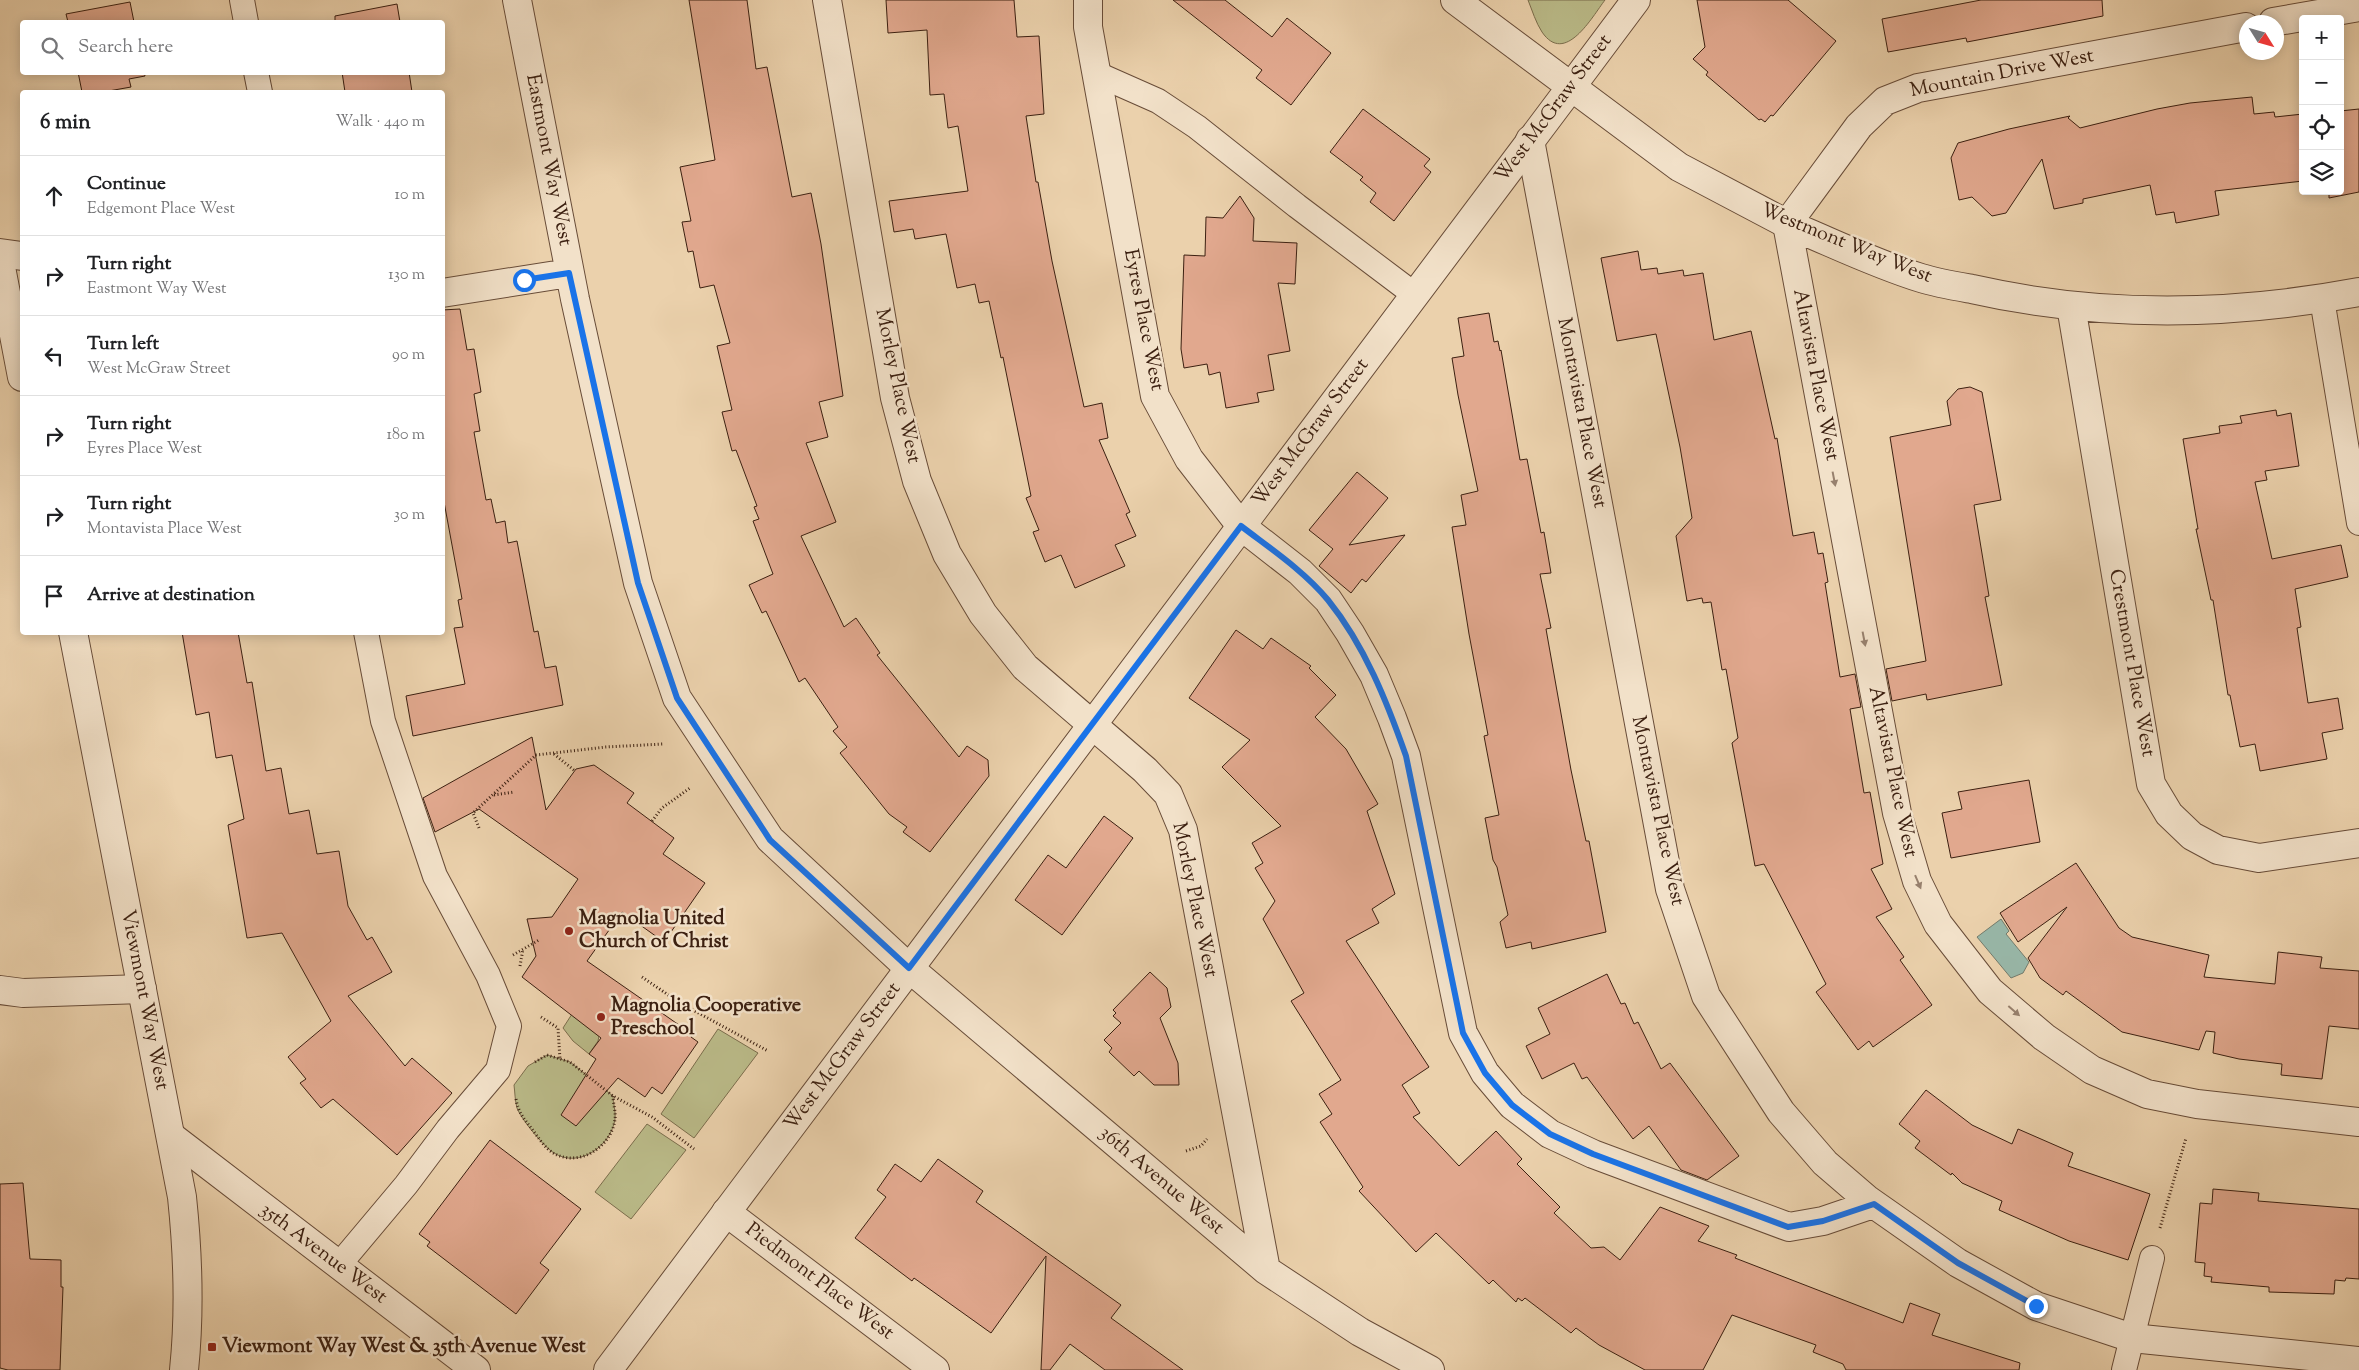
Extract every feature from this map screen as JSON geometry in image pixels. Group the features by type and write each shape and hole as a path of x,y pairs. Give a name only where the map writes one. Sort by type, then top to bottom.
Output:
{"street":[{"name":"Eastmont Way West","path":"517,0 569,273 638,583 677,698 770,840 909,968"},
{"name":"Morley Place West","path":"827,0 895,398 917,481 946,554 983,614 1025,667 1093,723 1145,770 1168,794 1182,830 1266,1270"},
{"name":"Eyres Place West","path":"1088,0 1088,27 1156,396 1189,459 1241,526 1300,572 1328,600 1350,633 1374,675 1406,756 1463,1033 1485,1073 1512,1105 1550,1134 1593,1154 1788,1227 1823,1221 1874,1204"},
{"name":"Westmont Way West","path":"1455,0 1678,167 1787,224 1921,278 2000,296 2071,306 2189,311 2246,309 2359,292"},
{"name":"West McGraw Street","path":"608,1370 1636,0"},
{"path":"2284,20 2359,7"},
{"name":"Mountain Drive West","path":"1787,224 1859,126 1885,101 1918,88 2239,28"},
{"name":"Montavista Place West","path":"1530,140 1670,889 1706,996 1780,1112 1825,1163 1874,1204 1958,1263 2036,1306 2132,1338 2359,1361"},
{"name":"Altavista Place West","path":"1787,224 1897,813 1917,881 1938,924 1990,991 2044,1037 2092,1070 2147,1094 2197,1104 2359,1122"},
{"path":"0,253 20,256"},
{"path":"0,262 20,367"},
{"path":"445,293 569,273"},
{"name":"Crestmont Place West","path":"2071,306 2151,784 2169,814 2192,836 2218,850 2259,858 2359,844"},
{"name":"Viewmont Way West","path":"74,635 182,1197 187,1247 188,1336 184,1370"},
{"name":"36th Avenue West","path":"909,968 1266,1270 1360,1332 1430,1370"},
{"path":"0,990 23,993 142,989"},
{"name":"35th Avenue West","path":"172,1138 476,1370"},
{"name":"Piedmont Place West","path":"726,1212 935,1370"}],"lane":[{"path":"242,0 246,20"},
{"path":"1097,74 1158,101 1197,127 1297,206 1415,295"},
{"path":"257,75 260,90"},
{"path":"2322,299 2359,523"},
{"path":"338,1266 498,1070 509,1026 488,975 435,876 383,721 367,635"},
{"path":"2124,1370 2152,1258"}],"path":[{"path":"479,828 473,813 536,755 663,744"},
{"path":"553,753 575,771"},
{"path":"652,822 662,808 690,788"},
{"path":"493,795 514,792"},
{"path":"642,977 680,1004 768,1051"},
{"path":"528,1066 547,1055 570,1062 613,1096 652,1117 694,1149"},
{"path":"515,1094 518,1110 540,1140 555,1154 578,1159 593,1153 607,1138 615,1119 613,1096"},
{"path":"1186,1151 1201,1146 1207,1139"},
{"path":"2152,1258 2180,1153"}],"green space":[{"path":"1528,0 1605,0 1577,35 1569,41 1560,44 1551,41 1542,32"},
{"path":"572,1014 599,1036 598,1041 589,1054 573,1041 563,1028"},
{"path":"718,1029 758,1053 694,1138 661,1114"},
{"path":"547,1055 570,1062 613,1096 615,1119 612,1129 601,1146 583,1156 574,1158 564,1157 554,1153 533,1132 517,1108 514,1085 528,1066"},
{"path":"647,1124 686,1150 631,1219 595,1192"}],"shaded area":[{"path":"2001,919 2009,931 2006,934 2029,962 2023,973 2011,978 1977,937"}],"building":[{"path":"689,0 747,0 756,69 767,67 792,197 811,193 821,244 843,396 819,402 828,437 806,443 836,522 801,536 844,627 856,618 880,653 877,655 959,757 967,746 988,760 989,776 930,852 903,832 907,827 889,814 840,753 847,747 833,731 838,727 805,678 799,682 766,611 762,613 749,585 773,574 753,521 759,519 754,507 757,506 736,450 732,451 722,412 732,410 717,346 730,343 714,285 700,288 693,251 688,252 682,222 691,221 680,167 715,160"},
{"path":"886,0 1014,0 1017,37 1039,36 1044,114 1026,116 1036,182 1038,182 1052,261 1084,407 1102,403 1108,438 1099,440 1130,512 1126,514 1136,536 1115,545 1125,566 1075,588 1061,555 1045,562 1033,532 1039,530 1026,498 1031,496 1003,357 1001,358 989,301 979,303 975,284 957,288 946,234 915,239 913,229 894,232 889,201 968,191 958,126 948,128 944,94 930,95 927,30 888,33"},
{"path":"1173,0 1225,0 1272,37 1287,18 1331,53 1291,105 1256,78 1262,70"},
{"path":"1697,0 1788,0 1836,41 1773,116 1771,115 1765,122 1761,119 1759,120 1706,75 1708,72 1693,59 1705,47"},
{"path":"1981,0 2102,0 2103,16 1967,42 1966,38 1888,52 1882,19"},
{"path":"130,2 134,20 68,20 66,14"},
{"path":"397,4 400,20 335,20 335,16"},
{"path":"79,75 145,76 129,79 131,87 114,90 82,90"},
{"path":"342,75 409,75 412,90 345,90"},
{"path":"2252,97 2254,114 2274,112 2275,117 2299,114 2299,181 2215,191 2219,215 2176,223 2174,212 2156,215 2150,185 2083,199 2083,203 2054,209 2042,159 2006,213 1992,216 1972,197 1959,200 1951,158 1958,143 2009,129 2070,116 2068,118 2080,128 2190,103"},
{"path":"1363,109 1430,159 1424,166 1431,172 1394,221 1370,202 1376,193 1360,180 1363,177 1330,152"},
{"path":"2359,109 2359,192 2344,195 2344,150 2344,111"},
{"path":"2329,195 2344,195 2329,198"},
{"path":"1240,196 1254,218 1253,241 1297,243 1295,284 1278,283 1290,351 1268,355 1274,390 1257,393 1259,402 1226,408 1220,372 1209,375 1207,364 1184,368 1181,349 1184,255 1205,256 1206,217 1223,218"},
{"path":"1638,251 1641,270 1657,268 1658,274 1683,270 1684,276 1703,273 1714,340 1751,331 1775,439 1777,438 1793,536 1814,532 1818,554 1823,553 1828,582 1825,583 1840,677 1855,674 1861,707 1850,709 1864,793 1870,792 1883,864 1871,869 1892,909 1876,917 1904,957 1900,960 1932,1005 1873,1047 1869,1041 1858,1050 1816,992 1826,984 1764,864 1755,866 1732,743 1738,738 1726,669 1722,670 1711,602 1703,603 1702,598 1687,601 1676,536 1692,518 1680,447 1656,334 1617,341 1601,258"},
{"path":"460,309 467,350 474,349 481,392 474,394 480,431 474,432 486,500 491,499 496,523 505,521 508,543 517,541 534,632 538,631 545,668 556,666 563,705 413,736 406,696 465,684 454,628 463,627 458,600 462,599 445,507 445,310"},
{"path":"1489,313 1494,342 1498,341 1501,350 1520,460 1527,459 1541,533 1544,532 1551,573 1540,574 1551,628 1546,629 1571,770 1586,841 1589,841 1606,932 1532,949 1531,942 1506,948 1500,922 1508,915 1497,867 1493,860 1485,818 1499,815 1484,736 1488,735 1452,527 1466,525 1461,495 1478,491 1452,358 1464,356 1458,318"},
{"path":"1970,387 1982,392 2001,500 1974,505 1989,596 1985,597 2002,685 1927,700 1926,694 1892,701 1886,669 1926,661 1890,437 1951,425 1947,401 1958,389"},
{"path":"2276,410 2277,416 2291,413 2299,466 2265,471 2267,480 2255,482 2272,559 2341,545 2348,577 2295,589 2301,627 2297,628 2308,703 2338,698 2343,729 2322,733 2327,759 2260,771 2255,744 2240,747 2230,695 2228,695 2213,600 2211,600 2196,529 2198,529 2183,439 2220,433 2219,426 2242,423 2240,416"},
{"path":"1357,472 1388,498 1349,545 1405,535 1366,582 1362,579 1351,593 1319,566 1333,549 1309,530"},
{"path":"1236,630 1263,649 1271,638 1311,666 1309,668 1336,695 1315,717 1346,749 1378,804 1367,811 1395,894 1372,909 1379,923 1346,941 1429,1067 1402,1085 1420,1113 1413,1117 1459,1166 1496,1131 1522,1159 1517,1164 1560,1207 1554,1213 1591,1248 1604,1247 1620,1260 1660,1207 1709,1226 1698,1241 1737,1255 1735,1258 1903,1323 1910,1303 1940,1314 1932,1335 2020,1363 2019,1370 1846,1370 1843,1364 1813,1352 1816,1345 1732,1315 1703,1370 1645,1370 1599,1345 1576,1328 1571,1333 1525,1298 1522,1301 1518,1298 1516,1302 1493,1280 1489,1284 1436,1233 1416,1252 1359,1191 1363,1187 1320,1122 1332,1114 1319,1094 1341,1080 1291,1001 1304,993 1263,919 1275,901 1255,868 1263,863 1252,843 1281,826 1222,767 1250,740 1189,698"},
{"path":"183,635 239,635 247,683 252,682 266,771 281,768 289,814 309,810 317,854 339,851 348,906 367,940 372,937 392,972 348,996 405,1066 412,1058 452,1093 397,1155 333,1099 321,1108 300,1083 306,1079 288,1057 331,1021 282,933 247,938 228,825 244,819 232,755 216,758 209,712 196,715"},
{"name":"Magnolia United Church of Christ","path":"532,737 546,810 576,769 594,765 634,793 627,803 674,838 663,854 705,883 664,942 622,912 587,961 692,1034 691,1037 698,1042 662,1094 652,1087 645,1097 618,1078 576,1126 561,1115 596,1059 589,1054 601,1038 522,977 536,956 527,919 552,917 578,879 479,809 435,832 423,798"},
{"path":"2029,780 2040,842 1951,858 1942,813 1962,809 1958,792"},
{"path":"1104,816 1133,838 1062,935 1015,900 1048,855 1066,868"},
{"path":"2076,863 2119,928 2132,937 2209,955 2204,977 2275,984 2278,952 2322,957 2320,968 2359,971 2359,1029 2329,1026 2322,1079 2281,1075 2282,1064 2239,1059 2213,1053 2215,1032 2206,1031 2199,1050 2122,1032 2066,991 2063,995 2040,978 2028,958 2067,907 2018,942 2000,913"},
{"path":"1150,972 1167,988 1171,1007 1160,1018 1178,1063 1179,1085 1154,1085 1139,1071 1134,1076 1109,1052 1112,1048 1104,1040 1121,1023 1113,1016 1116,1013 1113,1010"},
{"path":"1607,974 1621,1004 1625,1003 1634,1024 1638,1022 1661,1069 1670,1063 1739,1156 1707,1180 1681,1170 1649,1126 1633,1139 1587,1077 1582,1079 1574,1063 1542,1079 1526,1046 1550,1034 1538,1008"},
{"path":"1926,1090 1972,1125 2012,1144 2018,1129 2073,1153 2068,1166 2150,1194 2128,1260 2069,1241 1999,1210 2002,1201 1962,1183 1952,1173 1951,1175 1915,1148 1920,1141 1899,1124"},
{"path":"490,1140 581,1209 540,1263 549,1270 516,1314 427,1246 430,1242 419,1234"},
{"path":"938,1159 983,1191 976,1202 1121,1305 1111,1318 1183,1370 1105,1370 1070,1344 1050,1370 1041,1370 1046,1256 991,1333 914,1278 912,1281 855,1238 886,1197 877,1190 895,1164 921,1182"},
{"path":"23,1183 30,1259 61,1260 61,1287 63,1287 60,1370 8,1370 0,1368 0,1184"},
{"path":"2213,1189 2259,1193 2258,1201 2359,1209 2359,1279 2346,1278 2345,1281 2335,1280 2334,1294 2269,1292 2269,1287 2211,1282 2212,1277 2204,1276 2205,1263 2195,1262 2200,1203 2212,1204"}],"place":[{"name":"Magnolia United Church of Christ","path":"569,931"},
{"name":"Magnolia Cooperative Preschool","path":"601,1017"},
{"name":"Viewmont Way West & 35th Avenue West","path":"212,1347"}],"route":[{"path":"524,280 569,273 638,583 677,698 770,840 909,968 1241,526 1300,572 1328,600 1350,633 1374,675 1406,756 1463,1033 1485,1073 1512,1105 1550,1134 1593,1154 1788,1227 1823,1221 1874,1204 1958,1263 2036,1306"}]}
